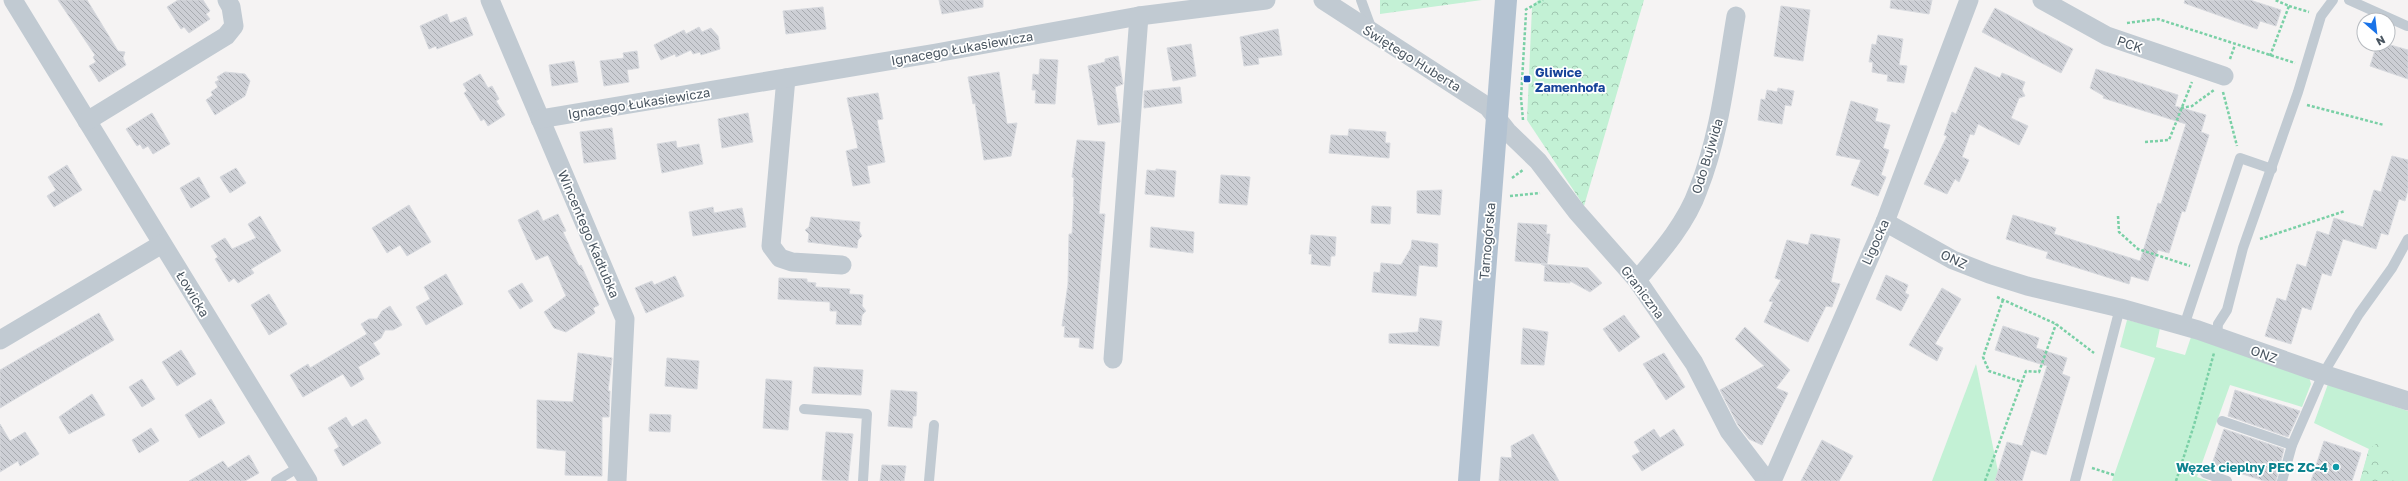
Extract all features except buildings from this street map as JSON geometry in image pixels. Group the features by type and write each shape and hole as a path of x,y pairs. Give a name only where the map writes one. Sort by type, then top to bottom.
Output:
{"main road":[{"name":"Tarnogórska","path":"1468,481 1497,119 1516,3"}],"street":[{"name":"Łowicka","path":"13,0 304,474"},
{"path":"87,121 226,36 234,26 231,7 227,0"},
{"name":"Wincentego Kadłubka","path":"490,0 625,319 617,481"},
{"name":"Ignacego Łukasiewicza","path":"540,119 786,78 1139,16 1266,0"},
{"name":"Świętego Huberta","path":"1323,0 1488,107 1497,119"},
{"name":"Ligocka","path":"1772,481 1885,222 1969,0"},
{"name":"PCK","path":"2042,0 2106,36 2224,76"},
{"path":"1113,359 1139,16"},
{"name":"Odo Bujwida","path":"1637,280 1678,228 1698,191 1719,119 1736,16"},
{"path":"786,78 772,246 780,258 792,262 842,265"},
{"name":"Graniczna","path":"1497,119 1538,160 1576,212 1637,280 1694,363 1729,431 1767,481"},
{"name":"ONZ","path":"1885,222 1953,260 1989,274 2026,286 2120,308 2184,326 2323,374 2408,401"},
{"path":"0,340 162,244"}],"lane":[{"path":"1361,0 1374,34"},
{"path":"2216,336 2218,324 2227,310 2243,248 2272,169 2321,16 2333,0"},
{"path":"2349,0 2407,26"},
{"path":"2184,326 2240,158 2272,169"},
{"path":"2282,481 2292,445 2323,374 2359,314 2392,268 2408,239"},
{"path":"2075,481 2120,308"},
{"path":"804,409 867,414 862,481"},
{"path":"2222,421 2292,445"},
{"path":"929,481 934,425"},
{"path":"2205,473 2227,481"},
{"name":"Łowicka","path":"276,481 304,474"}],"path":[{"path":"1525,10 1543,0"},
{"path":"2275,0 2321,16"},
{"path":"1516,3 1525,10 1527,26 1521,103 1523,123"},
{"path":"2270,56 2289,6"},
{"path":"2126,23 2158,18 2235,45 2305,66"},
{"path":"2224,76 2235,45"},
{"path":"2145,142 2169,140 2194,77"},
{"path":"2182,108 2192,106 2221,86 2240,158"},
{"path":"2301,103 2384,125"},
{"path":"2259,240 2345,211"},
{"path":"2118,216 2118,232 2138,249 2203,270"},
{"path":"1990,293 2056,324 2106,361"},
{"path":"2003,300 1983,356 1989,371 2022,382"},
{"path":"1985,481 2026,371 2039,372 2056,324"},
{"path":"2176,481 2194,425 2216,336"},
{"path":"2079,463 2114,475"}],"green space":[{"path":"1380,0 1482,0 1380,14"},
{"path":"1538,0 1644,0 1584,206 1527,120 1532,7"},
{"path":"2127,320 2160,328 2156,347 2185,355 2191,337 2309,377 2311,384 2302,407 2230,385 2197,477 2209,481 2112,481 2155,358 2120,347"},
{"path":"1976,364 2000,481 1932,481"},
{"path":"2328,384 2408,411 2408,481 2360,481 2369,449 2314,423"},
{"path":"2380,441 2377,461 2395,476 2393,481 2360,481 2369,449"}],"place":[{"name":"Gliwice Zamenhofa","path":"1527,79"},
{"name":"Węzeł cieplny PEC ZC-4","path":"2336,467"}]}
